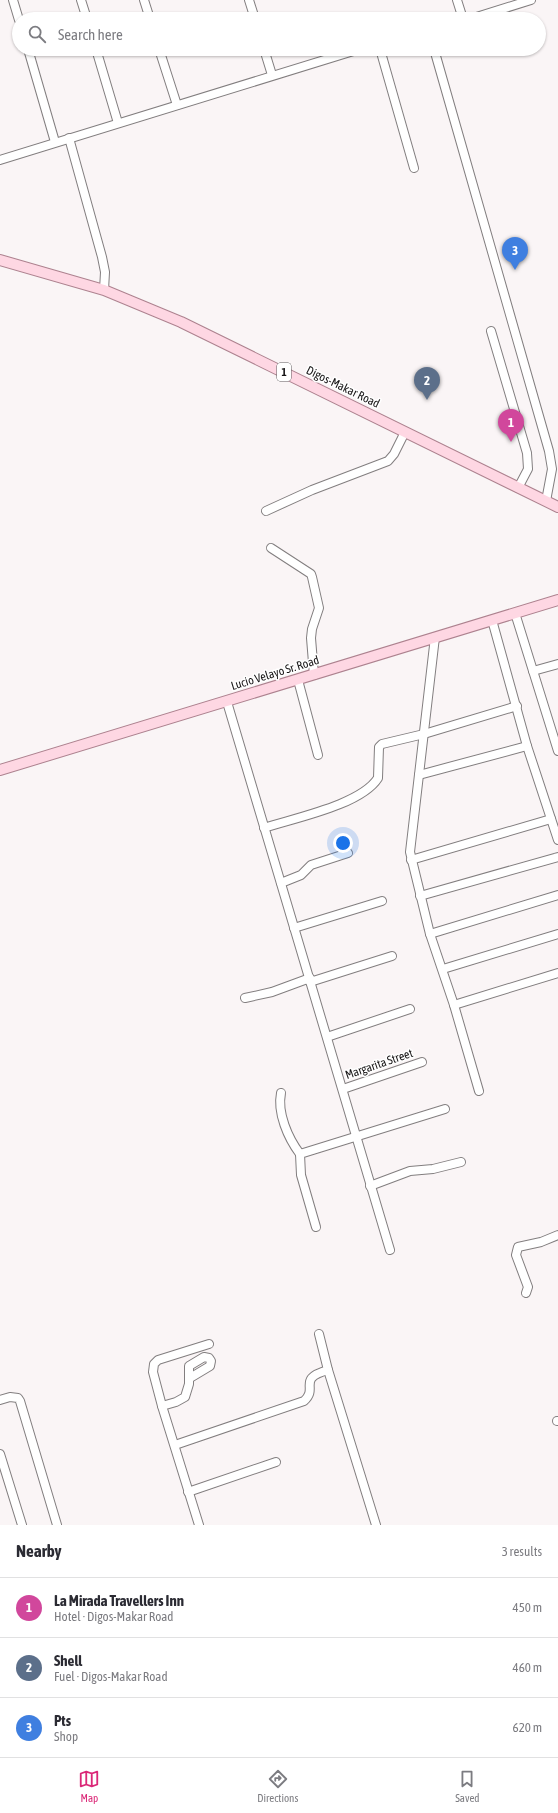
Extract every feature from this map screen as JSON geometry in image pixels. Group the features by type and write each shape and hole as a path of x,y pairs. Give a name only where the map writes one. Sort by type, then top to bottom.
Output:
{"main road":[{"name":"Digos-Makar Road","path":"0,260 104,290 181,322 558,507"},
{"name":"Lucio Velayo Sr. Road","path":"0,770 558,600"}],"street":[{"path":"13,0 17,12"},
{"path":"81,0 85,12"},
{"path":"144,0 148,12"},
{"path":"250,0 253,12"},
{"path":"457,0 461,12"},
{"path":"492,12 531,0"},
{"path":"30,56 55,142"},
{"path":"98,56 118,123"},
{"path":"161,56 176,105"},
{"path":"266,56 272,75"},
{"path":"0,160 336,56"},
{"path":"382,56 414,168"},
{"path":"436,56 549,451 552,470 546,501"},
{"path":"69,138 102,257 105,272 104,290"},
{"path":"491,331 527,453 528,468 518,488"},
{"path":"266,511 312,490 388,461 394,454 405,432"},
{"path":"271,548 311,574 319,608 312,629 311,638 314,675"},
{"path":"515,613 558,751"},
{"path":"492,620 527,746 558,840"},
{"path":"435,637 410,852 430,934 443,968 479,1091"},
{"path":"533,671 558,664"},
{"path":"298,680 318,755"},
{"path":"227,702 390,1250"},
{"path":"264,828 330,808 364,792 378,778 380,745 424,734 517,706"},
{"path":"419,775 527,746"},
{"path":"411,860 551,819"},
{"path":"281,883 302,875 311,865 348,853"},
{"path":"420,896 558,857"},
{"path":"430,934 558,895"},
{"path":"294,928 382,901"},
{"path":"443,968 558,934"},
{"path":"245,998 272,992 392,956"},
{"path":"454,1005 558,973"},
{"path":"327,1037 410,1009"},
{"name":"Margarita Street","path":"343,1089 422,1062"},
{"path":"280,1093 280,1104 289,1136 300,1154 302,1175 316,1227"},
{"path":"300,1154 445,1109"},
{"path":"370,1186 410,1171 433,1169 461,1162"},
{"path":"526,1293 528,1287 516,1255 518,1248 541,1242 558,1235"},
{"path":"319,1334 328,1370 376,1525"},
{"path":"199,1525 153,1372 154,1364 163,1358 209,1344"},
{"path":"174,1445 304,1401 309,1395 310,1379 312,1376 328,1370"},
{"path":"162,1406 176,1402 185,1397 190,1378"},
{"path":"0,1400 15,1397 20,1401 57,1525"},
{"path":"0,1454 22,1525"},
{"path":"188,1492 276,1462"}],"place":[{"name":"Pts","path":"515,270"},
{"name":"Shell","path":"427,400"},
{"name":"La Mirada Travellers Inn","path":"511,442"}]}
